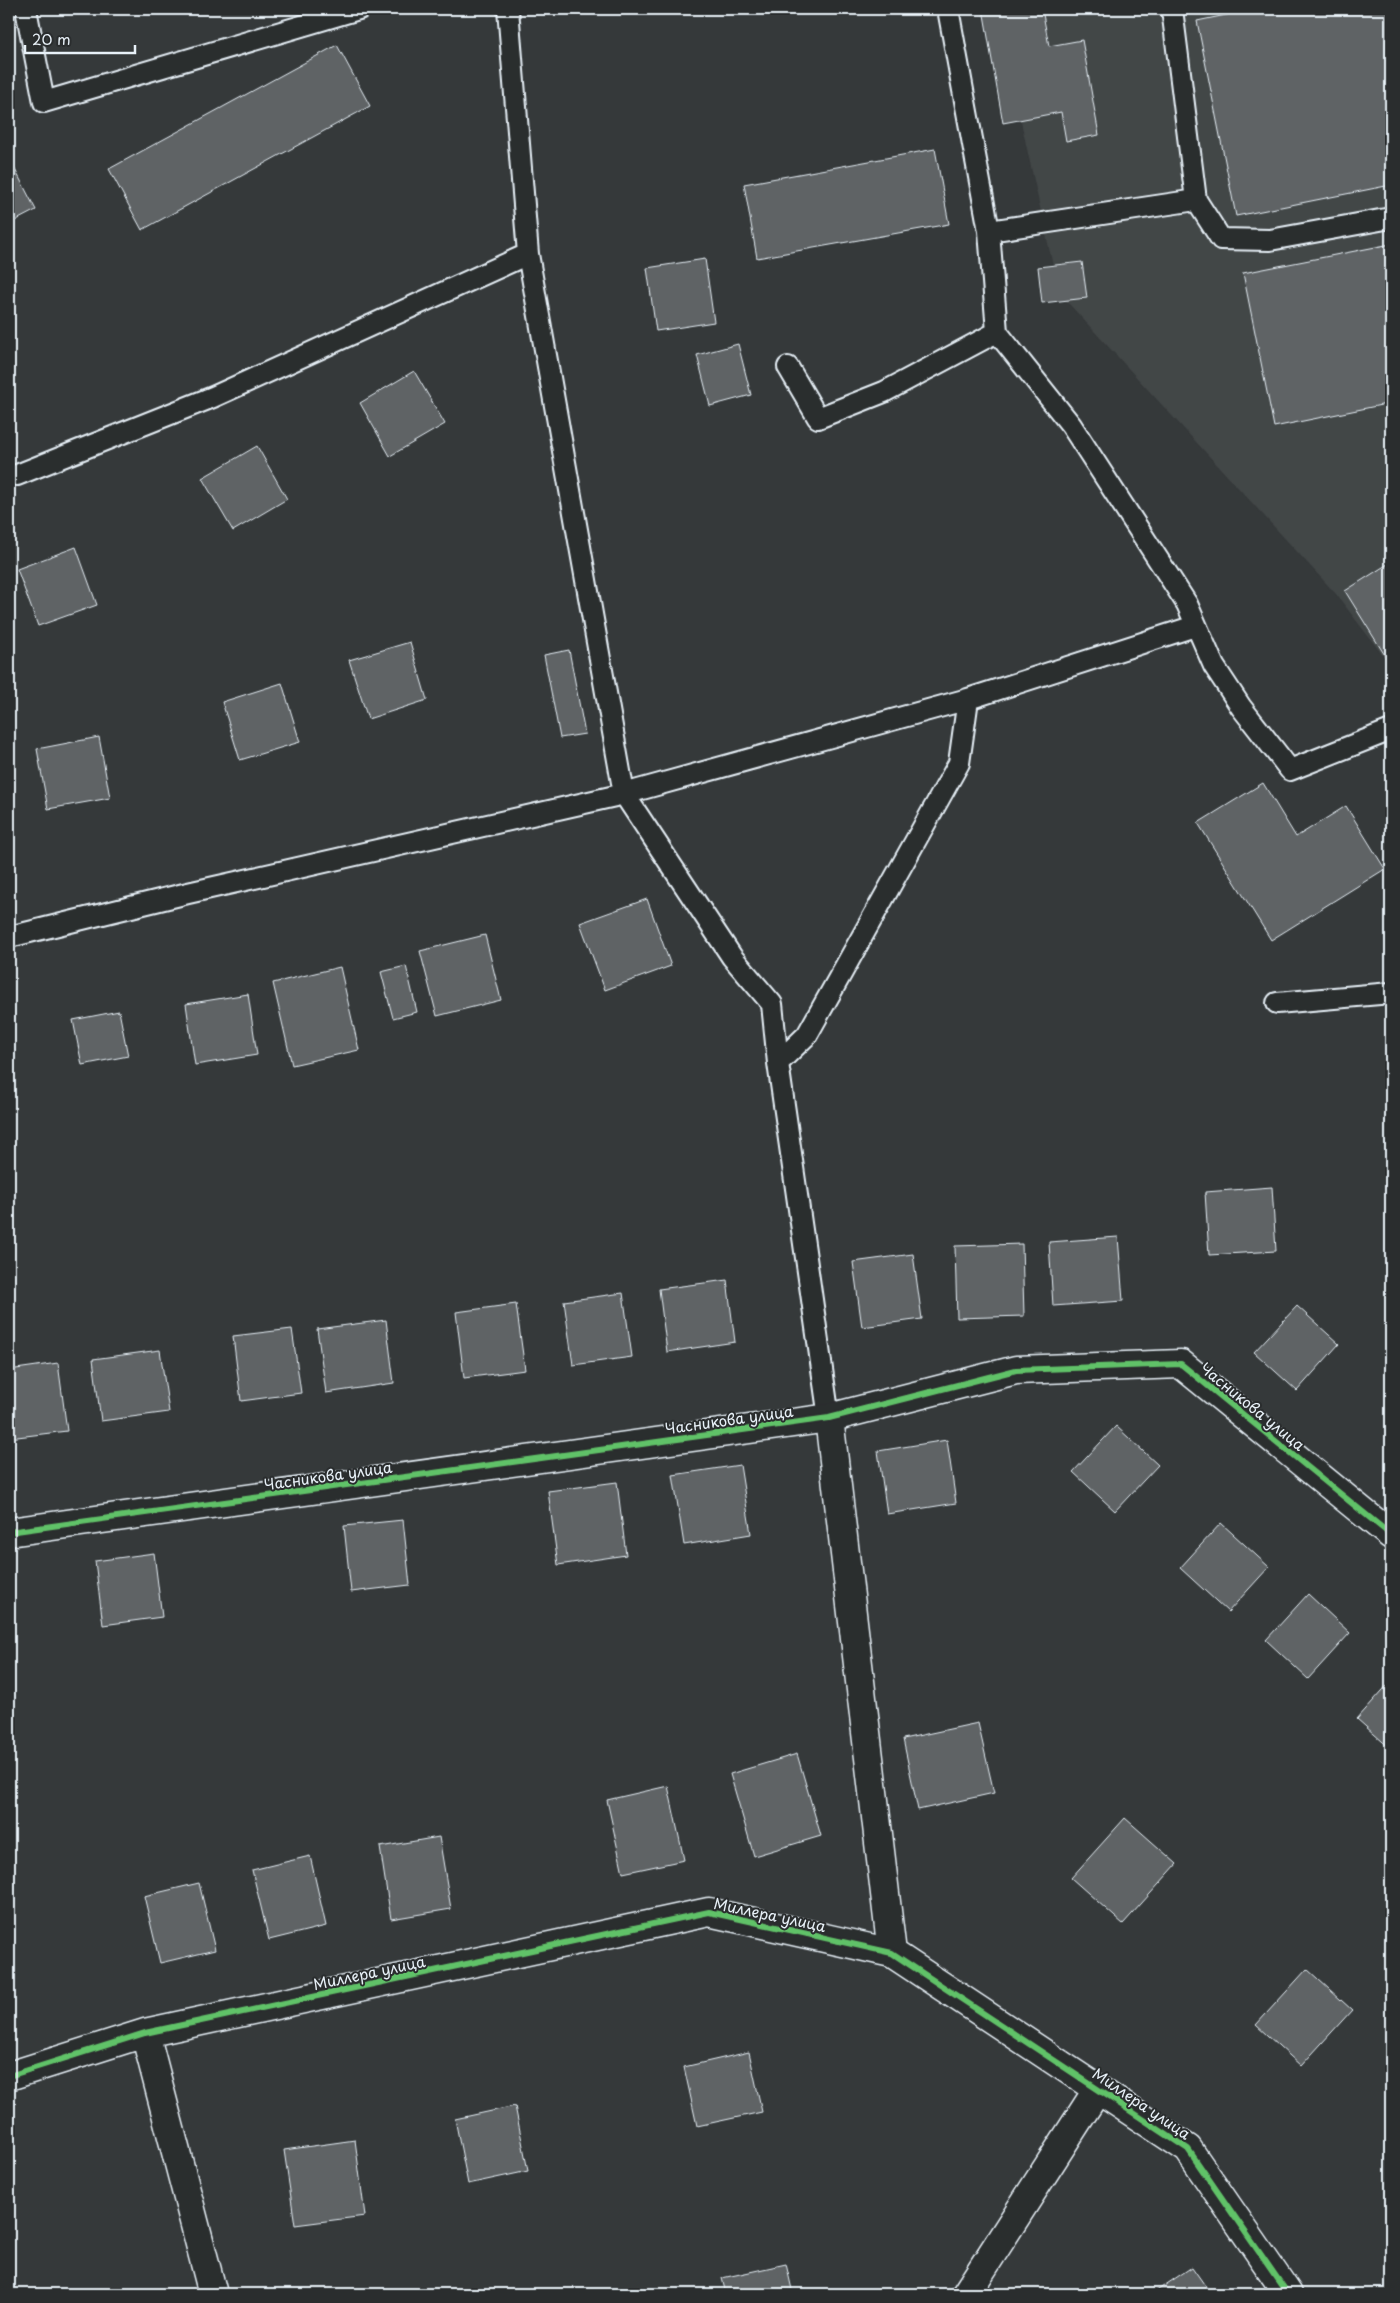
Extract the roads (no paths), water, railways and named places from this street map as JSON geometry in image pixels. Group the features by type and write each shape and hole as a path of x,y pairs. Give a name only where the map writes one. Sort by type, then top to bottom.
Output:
{"street":[{"name":"Часникова улица","path":"9,1532 828,1418 1016,1370 1181,1364 1391,1535"},
{"path":"828,1418 892,1952"},
{"name":"Миллера улица","path":"9,2076 145,2033 709,1912 892,1952 1188,2149 1288,2294"},
{"path":"145,2033 212,2294"},
{"path":"966,2294 1098,2089"}],"lane":[{"path":"26,9 44,102 359,9"},
{"path":"508,9 528,254 624,794 732,957 772,1004 778,1063 828,1418"},
{"path":"948,9 989,231 997,332 1071,425 1187,604 1214,666 1236,699 1290,770 1391,730"},
{"path":"1172,9 1196,200 1221,240 1270,240 1391,218"},
{"path":"989,231 1196,200"},
{"path":"12,471 213,397 528,254"},
{"path":"788,367 818,418 884,392 997,332"},
{"path":"9,937 188,893 624,794 968,699 1195,626"},
{"path":"778,1063 807,1035 959,763 968,699"},
{"path":"1277,1003 1391,993"}]}
